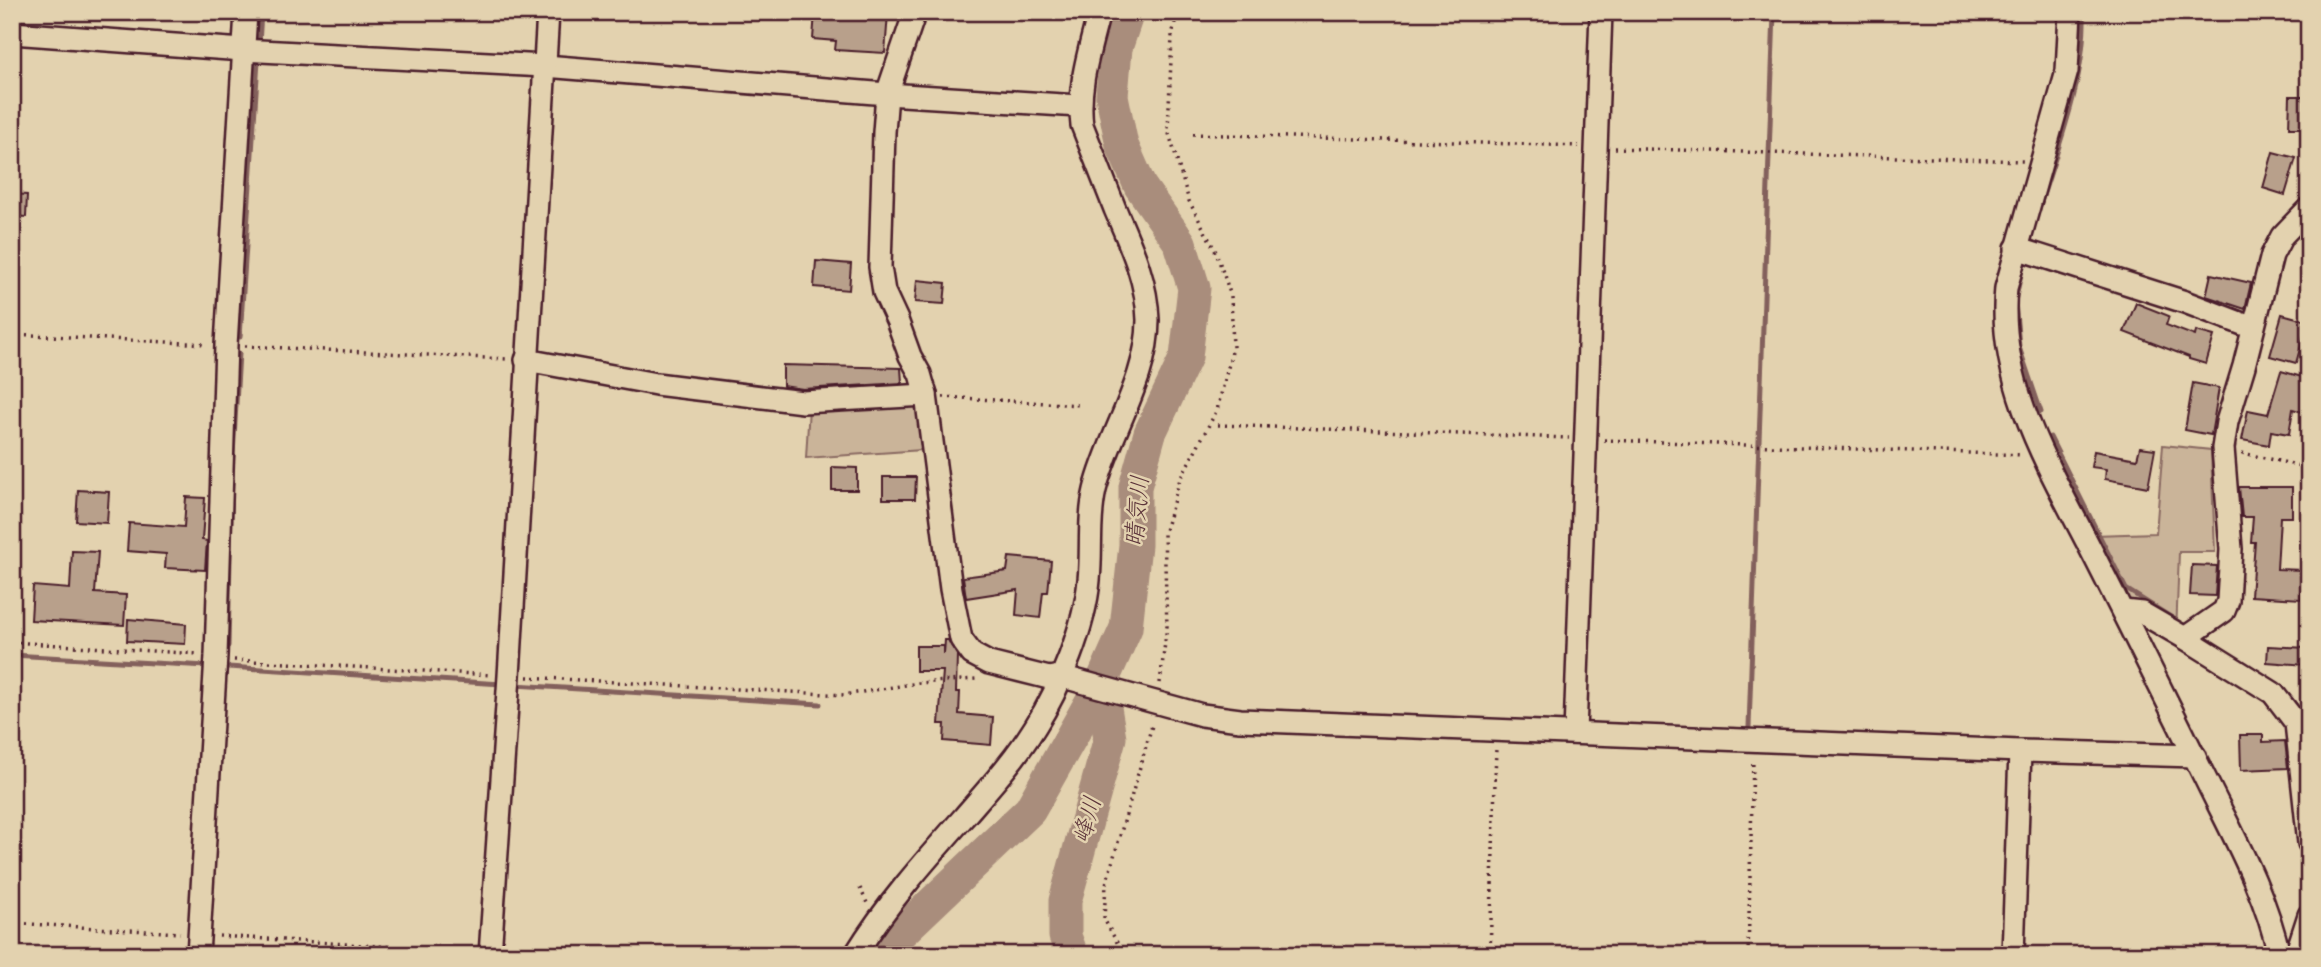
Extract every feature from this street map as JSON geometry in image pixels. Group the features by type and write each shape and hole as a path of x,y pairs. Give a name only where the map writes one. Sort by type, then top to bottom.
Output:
{"street":[{"path":"199,945 216,656 226,345 246,12"},
{"path":"490,954 548,12"},
{"path":"915,12 887,94 880,267 884,292 920,374 926,396 951,589 961,639 972,654 989,663 1049,678 1066,678 1202,715 1240,720 2195,756"},
{"path":"855,955 911,877 1009,765 1066,678 1079,631 1089,581 1094,494 1102,464 1135,382 1145,349 1148,320 1145,289 1136,258 1096,162 1079,106 1099,12"},
{"path":"1575,733 1601,12"},
{"path":"2070,12 2067,71 2006,288 2004,309 2007,344 2020,399 2041,453 2123,611 2255,881 2275,935 2279,955"},
{"path":"12,33 243,50 545,66 887,94 1079,106"},
{"path":"2185,638 2224,611 2228,601 2231,549 2223,449 2227,422 2272,255 2282,236 2309,208"},
{"path":"2016,248 2185,302 2253,328"},
{"path":"526,360 656,384 803,402 926,396"},
{"path":"2123,611 2142,613 2273,693 2302,723 2309,843"},
{"path":"2013,955 2020,751"},
{"path":"2296,955 2309,915"}],"path":[{"path":"1124,955 1104,919 1106,884 1158,704 1167,626 1164,534 1180,479 1217,410 1233,348 1231,296 1216,252 1189,201 1168,130 1172,36 1177,12"},
{"path":"1193,134 2043,162"},
{"path":"12,334 526,360"},
{"path":"926,396 1081,405"},
{"path":"1218,425 2026,456 2041,453"},
{"path":"2223,449 2301,466"},
{"path":"12,642 216,656 233,660 844,695 918,683 989,678 1003,666"},
{"path":"1490,955 1496,730"},
{"path":"1748,955 1754,740"},
{"path":"12,923 199,945 521,955"}],"shaded area":[{"path":"922,404 922,450 806,458 809,407"},
{"path":"2163,445 2211,450 2215,552 2179,552 2176,636 2132,616 2094,535 2156,533"}],"building":[{"path":"815,12 888,13 885,53 835,50 836,41 813,39"},
{"path":"2290,96 2309,96 2309,128 2289,128"},
{"path":"2273,152 2296,158 2285,195 2263,188"},
{"path":"12,194 27,195 26,217 12,216"},
{"path":"816,261 851,264 849,290 814,287"},
{"path":"2211,274 2251,283 2245,309 2206,296"},
{"path":"917,280 946,283 944,304 915,302"},
{"path":"2136,303 2169,316 2166,325 2195,336 2196,331 2214,336 2206,364 2124,332"},
{"path":"2282,314 2308,321 2296,363 2270,356"},
{"path":"783,365 901,368 902,383 803,389 783,386"},
{"path":"2281,371 2309,379 2309,390 2302,412 2293,409 2289,434 2271,431 2269,445 2242,440 2248,410 2268,414"},
{"path":"2193,383 2219,388 2211,435 2185,430"},
{"path":"2140,447 2155,449 2148,487 2105,479 2106,469 2091,467 2094,451 2137,459"},
{"path":"832,467 857,468 857,490 832,490"},
{"path":"883,477 916,477 915,499 883,499"},
{"path":"2239,487 2292,487 2292,517 2280,517 2277,569 2302,570 2301,599 2251,596 2255,542 2251,542 2253,517 2242,517"},
{"path":"78,490 109,492 107,523 76,521"},
{"path":"186,497 205,498 202,540 207,541 205,570 165,568 166,554 127,551 129,523 184,527"},
{"path":"72,551 98,552 95,593 126,595 124,625 31,620 33,586 70,589"},
{"path":"1009,557 1051,561 1048,592 1043,592 1040,618 1016,615 1018,590 966,598 963,577 1007,571"},
{"path":"2192,565 2217,566 2215,596 2190,595"},
{"path":"128,619 186,624 185,644 127,641"},
{"path":"945,640 948,640 957,655 956,692 960,692 959,714 993,717 991,745 944,741 945,724 939,724 943,671 916,671 916,646 944,646 944,654"},
{"path":"2268,646 2307,648 2306,665 2267,662"},
{"path":"2240,735 2263,735 2263,742 2285,741 2288,768 2241,770"}],"waterway":[{"path":"259,44 261,12"},
{"name":"晴気川","path":"883,955 890,943 1030,810 1101,684 1126,628 1135,545 1135,487 1150,433 1186,357 1194,288 1180,243 1140,186 1122,145 1112,96 1116,48 1128,12"},
{"path":"1749,727 1774,12"},
{"path":"2038,212 2075,88 2084,12"},
{"path":"240,337 258,61"},
{"path":"2022,270 2015,301 2019,347 2041,412"},
{"path":"228,646 232,472 239,353"},
{"path":"2050,437 2126,589 2182,624"},
{"path":"12,655 207,666"},
{"path":"228,667 502,684"},
{"name":"峰川","path":"1072,955 1065,936 1065,901 1110,738 1101,684"},
{"path":"515,685 820,704"},
{"path":"2288,695 2299,709"}]}
